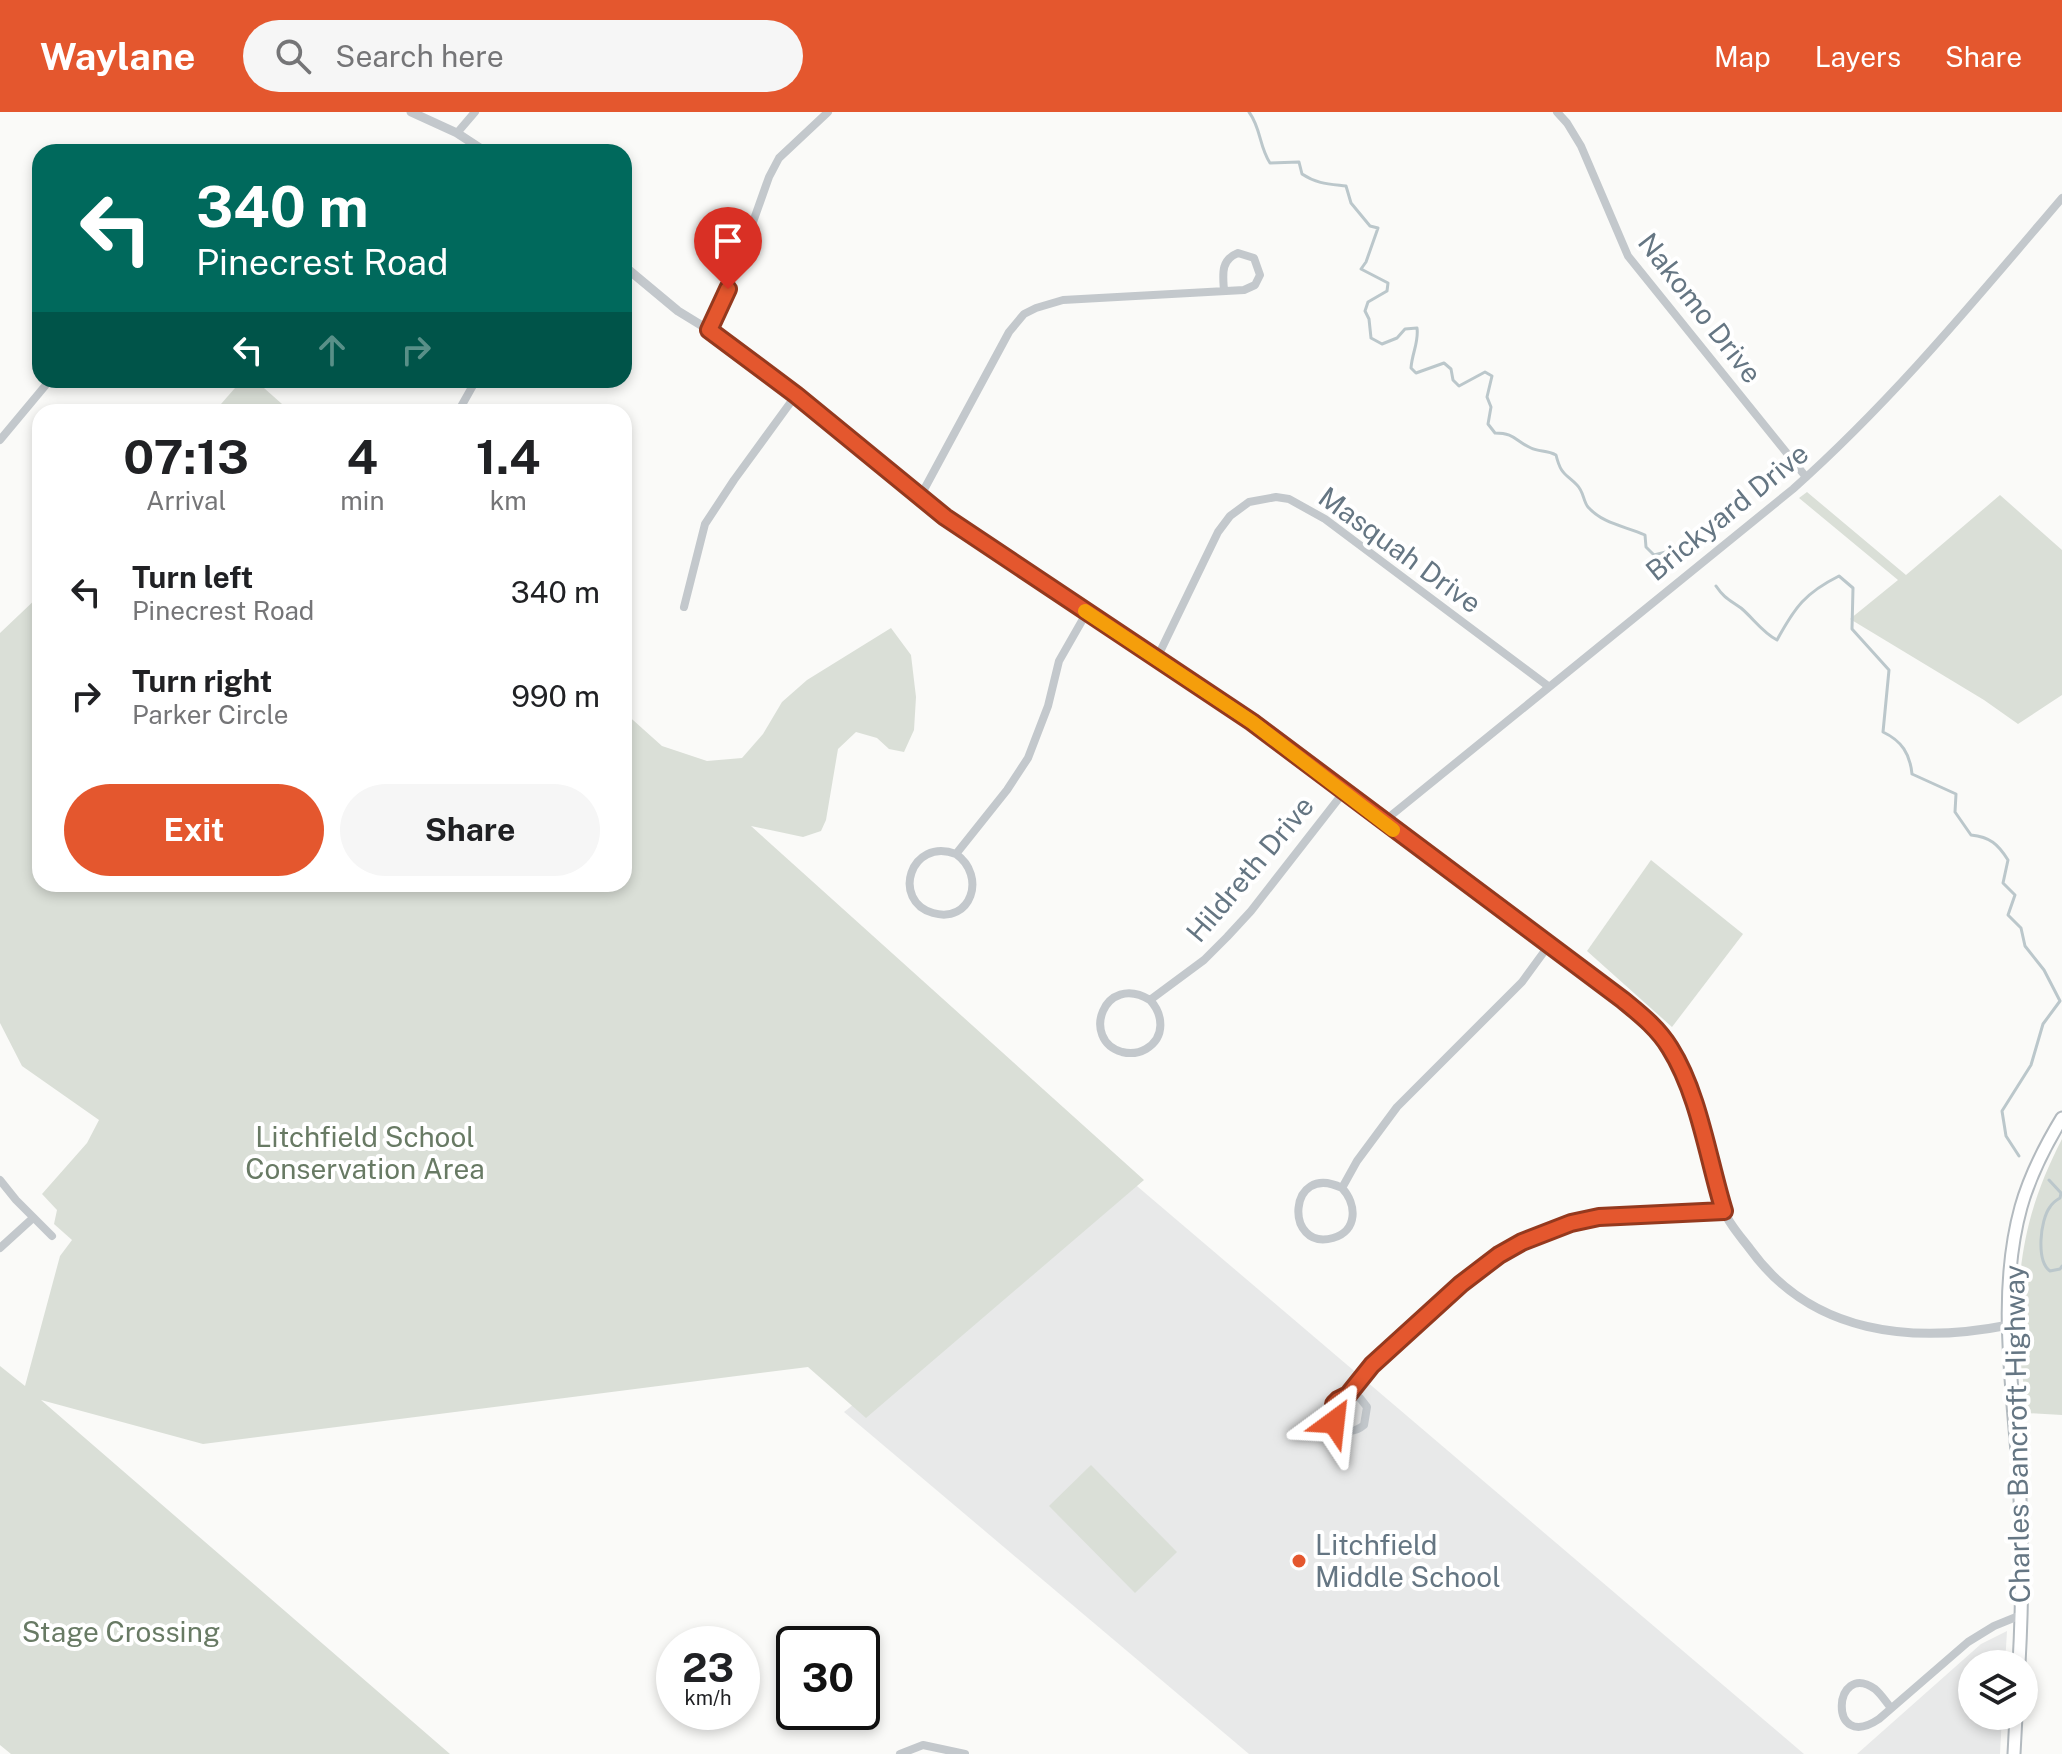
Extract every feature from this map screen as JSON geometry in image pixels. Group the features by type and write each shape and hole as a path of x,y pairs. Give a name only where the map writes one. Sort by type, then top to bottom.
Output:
{"main road":[{"name":"Charles Bancroft Highway","path":"2020,1650 2020,1499 2009,1325 2010,1271 2022,1206 2036,1165 2062,1118"},
{"path":"2014,1754 2015,1730"}],"street":[{"path":"411,112 474,144"},
{"path":"457,133 475,112"},
{"path":"709,330 779,158 828,112"},
{"name":"Nakomo Drive","path":"1557,112 1581,146 1628,256 1806,477"},
{"name":"Brickyard Drive","path":"1383,822 1845,443 1916,369 2062,198"},
{"path":"920,497 1002,343 1024,314 1063,300 1244,290 1255,285 1260,269 1254,258 1238,253 1228,259 1223,269 1224,291"},
{"path":"632,273 678,311 709,330 796,395 945,517 1252,722 1635,1010 1669,1045 1682,1069 1724,1211 1756,1258 1775,1277 1813,1306 1880,1331 1903,1334 1960,1333 2009,1325"},
{"path":"0,440 43,388"},
{"path":"684,607 705,524 796,395"},
{"name":"Masquah Drive","path":"1157,658 1224,523 1249,502 1276,497 1289,499 1325,519 1548,686"},
{"path":"956,854 1028,758 1048,706 1059,661 1087,612"},
{"name":"Hildreth Drive","path":"1150,1000 1204,960 1227,937 1343,793"},
{"path":"940,850 956,854 969,865 972,873 974,882 970,898 949,913 932,913 918,904 914,897 910,882 914,866 925,855 940,850"},
{"path":"1342,1188 1357,1161 1397,1107 1522,982 1549,945"},
{"path":"1131,992 1150,1000 1157,1007 1161,1026 1153,1044 1135,1053 1126,1053 1108,1044 1100,1025 1101,1015 1112,998 1131,992"},
{"path":"0,1180 52,1236"},
{"path":"1316,1184 1342,1188 1353,1204 1351,1223 1346,1231 1329,1239 1310,1235 1299,1221 1298,1203 1302,1195 1316,1184"},
{"path":"1348,1395 1360,1398 1367,1407 1364,1425 1354,1431 1343,1430 1332,1416 1338,1400 1348,1395 1372,1365 1461,1284 1522,1242 1571,1223 1599,1217 1724,1211"},
{"path":"0,1248 33,1218"},
{"path":"1891,1708 1878,1692 1866,1685 1852,1686 1842,1696 1840,1703 1840,1710 1847,1722 1860,1727 1873,1723 1891,1708 1968,1642 1994,1626 2021,1615"},
{"path":"900,1754 923,1745 965,1754"}],"shaded area":[{"name":"Litchfield Middle School","path":"1131,1181 1804,1754 1249,1754 844,1412"},
{"path":"2007,1631 2006,1650 1974,1650"},
{"path":"1958,1664 1958,1730 2001,1730 2000,1754 1857,1754"}],"green space":[{"path":"235,388 264,388 282,404 221,404"},
{"path":"1807,492 1906,575 2000,495 2062,550 2062,695 2018,724 1850,619 1898,580 1799,498"},
{"name":"Litchfield School Conservation Area","path":"32,603 32,892 632,892 632,719 662,746 707,761 742,758 763,734 782,702 807,680 891,628 911,655 916,697 914,730 904,752 889,749 877,738 856,732 838,749 826,820 821,831 803,837 751,826 1144,1180 866,1418 808,1367 203,1444 41,1400 450,1754 11,1754 0,1745 0,1366 25,1386 60,1256 72,1240 54,1224 57,1210 42,1194 87,1143 99,1120 22,1066 0,1023 0,633"},
{"path":"1651,860 1743,934 1672,1027 1587,951"},
{"path":"2062,1139 2062,1415 2027,1413 2018,1328 2021,1268 2035,1203"},
{"path":"1091,1465 1177,1552 1135,1593 1049,1506"}],"waterway":[{"path":"1249,112 1270,163 1299,162 1302,174 1323,183 1346,186 1351,203 1370,226 1378,228 1361,269 1388,283 1387,291 1368,302 1365,311 1371,338 1382,344 1397,338 1405,329 1417,328 1411,368 1416,373 1444,363 1451,369 1453,380 1459,386 1485,372 1492,376 1487,397 1491,407 1488,424 1495,433 1507,434 1531,448 1556,455 1562,470 1579,488 1588,507 1607,521 1645,535 1646,547 1654,555 1674,550"},
{"path":"1716,586 1777,640 1809,595 1839,576 1853,588 1852,629 1889,670 1883,732 1904,749 1912,774 1956,794 1955,812 1971,835 1993,842 2008,860 2003,883 2015,895 2008,915 2021,928 2025,946 2044,970 2060,1001 2043,1024 2031,1065 2002,1111 2006,1136 2019,1156"},
{"path":"2049,1180 2061,1193 2047,1213 2041,1250 2050,1271 2062,1266"}],"slow traffic":[{"path":"1085,611 1252,722 1393,830"}],"place":[{"name":"Litchfield Middle School","path":"1299,1561"}],"route":[{"path":"728,289 709,330 796,395 945,517 1252,722 1623,1000 1652,1025 1669,1045 1682,1069 1724,1211 1599,1217 1571,1223 1522,1242 1461,1284 1372,1365 1348,1395 1334,1404 1334,1422"}],"park label":[{"name":"Stage Crossing","path":"121,1632"}]}
